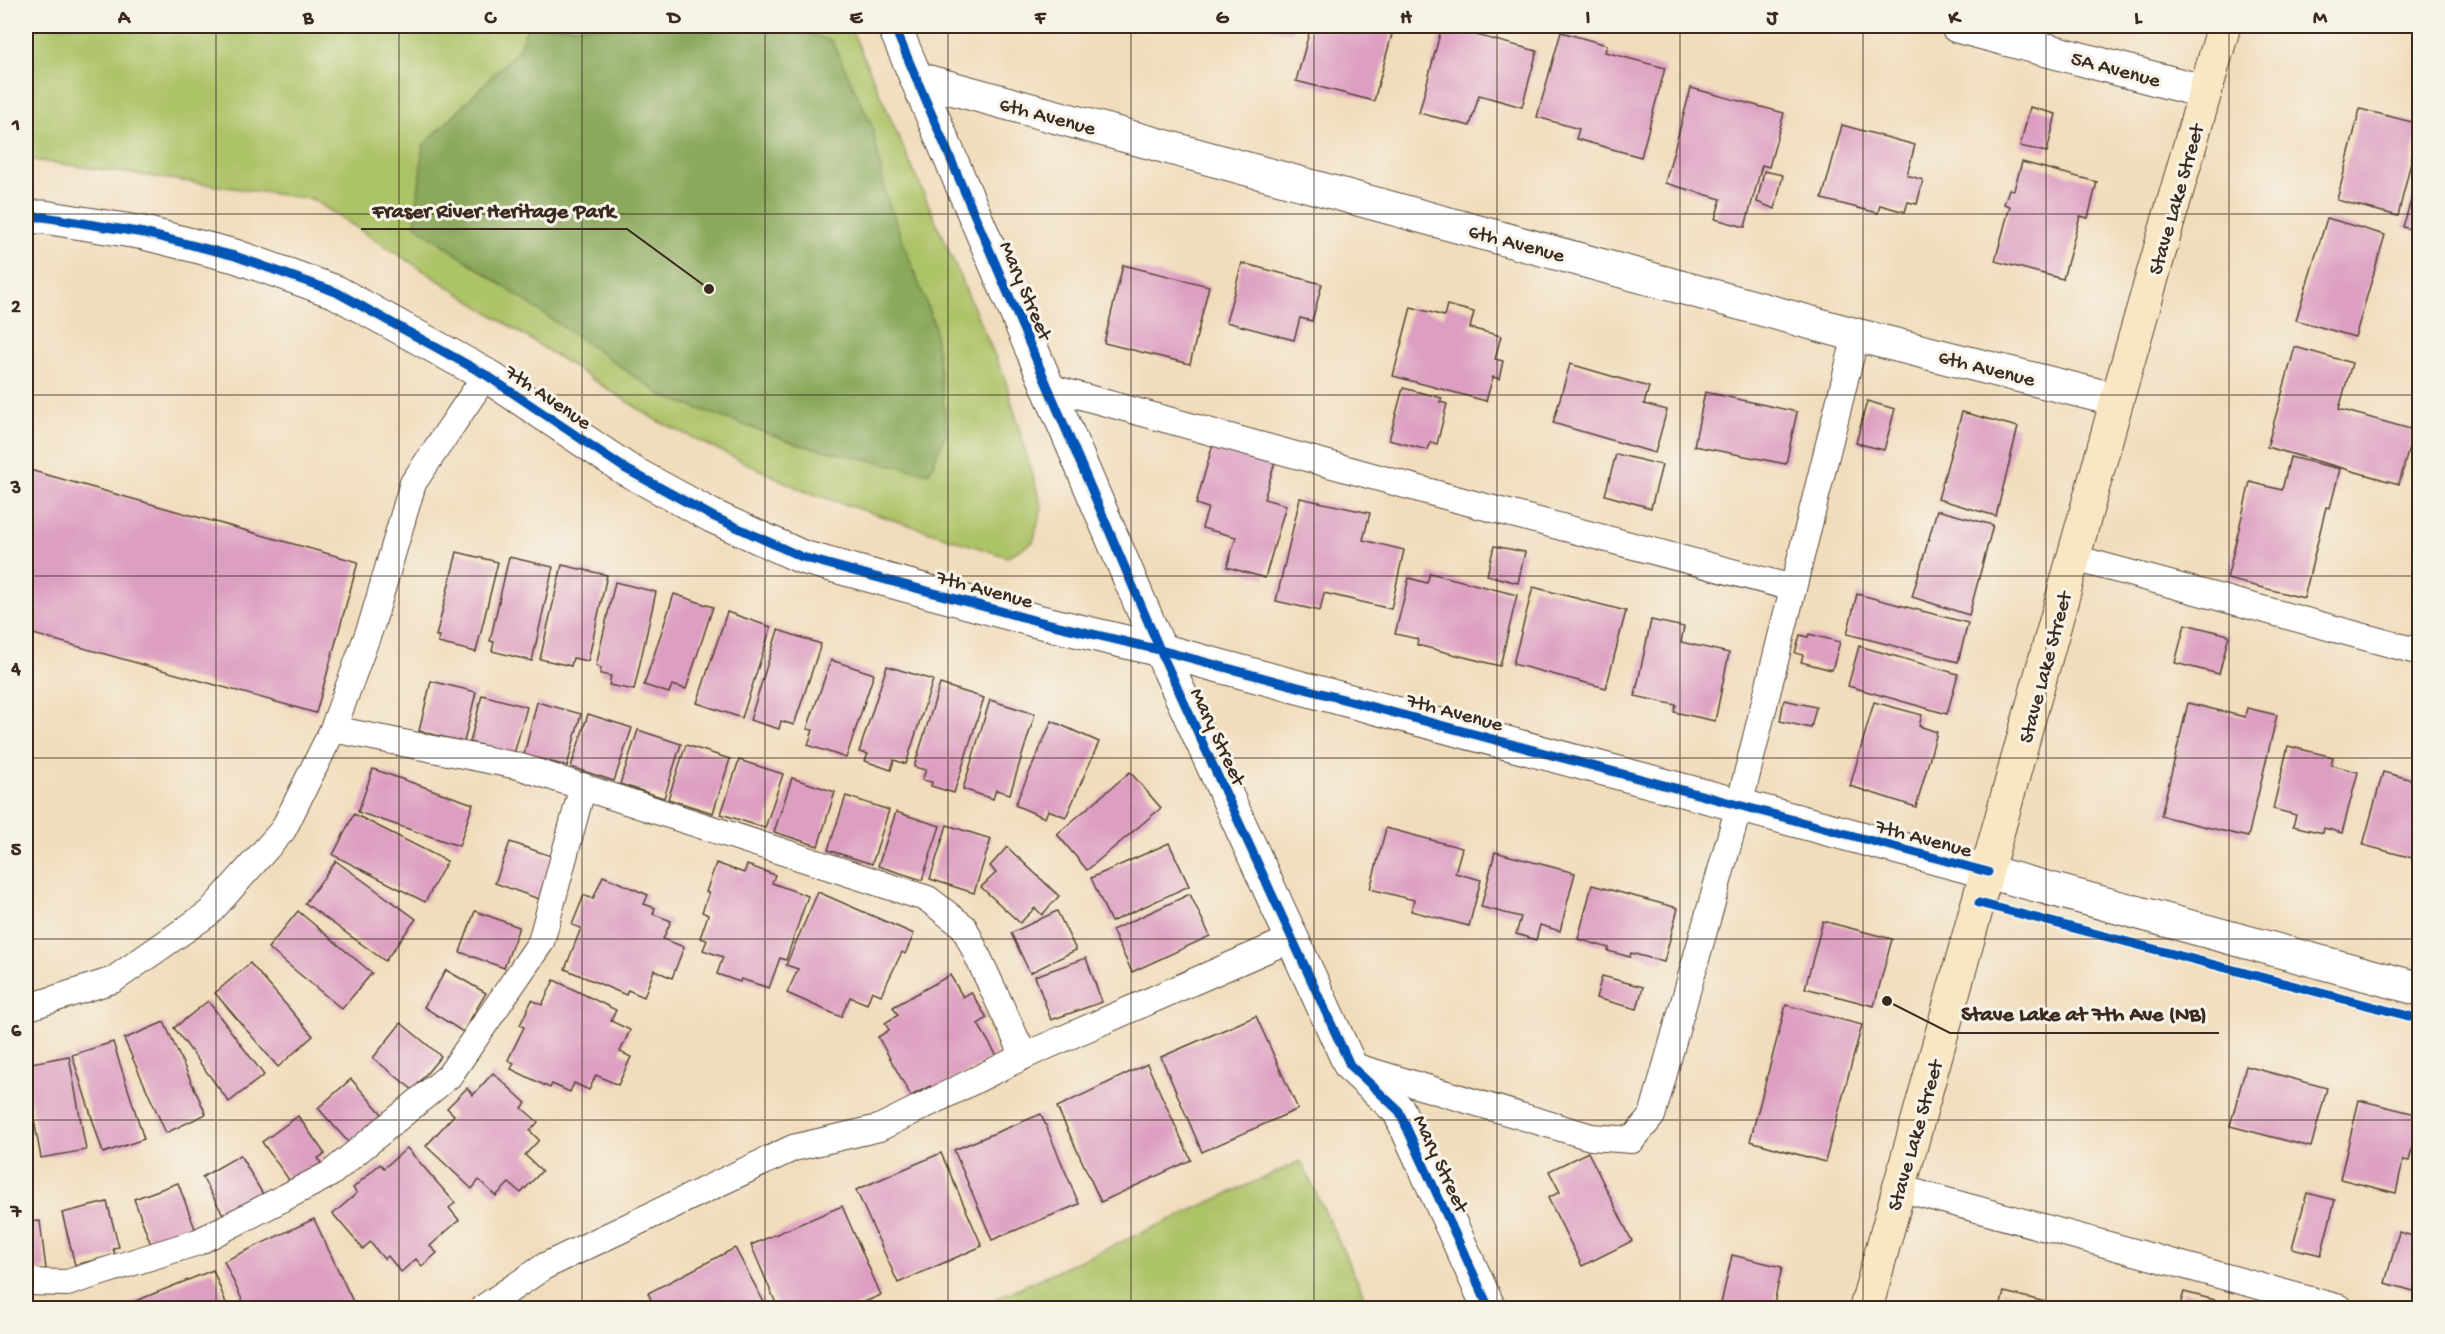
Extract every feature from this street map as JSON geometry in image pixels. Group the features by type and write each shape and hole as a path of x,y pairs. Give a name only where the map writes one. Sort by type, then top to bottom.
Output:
{"main road":[{"name":"Stave Lake Street","path":"1866,1308 2117,400 2224,26"}],"street":[{"name":"Mary Street","path":"894,26 1160,650 1350,1065 1399,1111 1489,1308"},
{"name":"5A Avenue","path":"1957,26 2205,92"},
{"name":"6th Avenue","path":"918,79 1856,335 2117,400"},
{"name":"7th Avenue","path":"26,216 144,233 235,256 336,292 486,375 626,469 712,516 802,557 1037,621 1160,650 2420,989"}],"lane":[{"path":"1350,1065 1591,1137 1632,1140 1652,1116 1739,806 1856,335"},
{"path":"26,1008 113,981 209,913 283,830 333,729 372,623 413,483 486,375"},
{"path":"1048,387 1463,501 1793,588"},
{"path":"2074,558 2420,652"},
{"path":"333,729 518,766 928,899 964,927 1024,1056"},
{"path":"26,1282 67,1283 198,1242 330,1174 449,1076 541,942 582,786"},
{"path":"483,1308 545,1266 793,1148 879,1128 1024,1056 1293,938"},
{"path":"1899,1188 2340,1308"}],"green space":[{"path":"26,26 850,26 1005,379 1042,508 1033,542 1007,557 804,491 656,420 312,199 26,159"},
{"path":"528,26 786,26 832,41 872,126 886,196 934,324 947,431 929,473 800,445 663,396 415,225 423,146 518,50"},
{"path":"1301,1161 1370,1308 975,1308"}],"building":[{"path":"1263,26 1293,26 1291,33"},
{"path":"1311,26 1359,26 1392,34 1374,101 1296,81"},
{"path":"1442,26 1537,51 1522,107 1479,95 1470,126 1419,113"},
{"path":"1561,32 1607,45 1605,52 1665,68 1641,157 1576,139 1579,129 1537,117"},
{"path":"1691,88 1784,113 1769,167 1762,165 1745,227 1715,219 1721,199 1665,183"},
{"path":"2030,107 2056,114 2047,152 2020,146"},
{"path":"2360,109 2420,124 2398,216 2337,200"},
{"path":"1842,125 1915,145 1907,175 1923,180 1917,204 1908,202 1905,212 1880,205 1878,213 1822,199"},
{"path":"2022,162 2097,182 2088,218 2080,216 2063,279 1995,261 2010,206 2004,204 2009,189 2014,190"},
{"path":"1764,171 1783,175 1775,209 1757,202"},
{"path":"2415,187 2420,188 2420,232 2403,227"},
{"path":"2327,218 2385,235 2355,337 2296,320"},
{"path":"1242,263 1322,284 1312,321 1300,318 1294,340 1226,322"},
{"path":"1123,265 1209,286 1190,364 1104,343"},
{"path":"1447,305 1474,312 1470,328 1501,336 1495,359 1503,361 1499,379 1493,377 1486,401 1393,376 1411,307 1444,316"},
{"path":"2295,347 2352,363 2339,409 2414,430 2399,484 2267,447"},
{"path":"1570,364 1649,387 1644,404 1667,410 1655,453 1553,423"},
{"path":"1403,388 1442,398 1440,402 1447,404 1437,444 1430,442 1428,450 1389,440"},
{"path":"1705,392 1797,412 1786,464 1694,446"},
{"path":"1867,401 1895,409 1884,450 1856,443"},
{"path":"1962,412 2018,427 1996,516 1938,499"},
{"path":"1213,444 1275,462 1264,499 1286,505 1265,578 1227,567 1236,537 1202,528 1208,508 1196,504"},
{"path":"1616,454 1662,465 1651,508 1605,495"},
{"path":"2290,457 2340,469 2330,508 2326,507 2304,598 2227,579 2250,482 2282,490"},
{"path":"26,469 358,562 316,713 26,632"},
{"path":"1300,498 1370,513 1363,540 1404,550 1391,609 1324,593 1320,611 1276,601"},
{"path":"1937,510 1993,525 1969,615 1912,597"},
{"path":"1494,546 1525,552 1518,583 1487,575"},
{"path":"457,552 498,562 476,652 438,643 439,636 436,636"},
{"path":"509,557 553,567 532,661 492,651 494,642 490,641"},
{"path":"562,565 607,575 588,661 573,658 571,666 540,659"},
{"path":"1430,573 1517,595 1500,666 1417,645 1418,639 1395,634 1409,578 1427,583"},
{"path":"615,582 656,592 634,690 609,685 611,676 600,674 601,668 596,666"},
{"path":"1533,587 1626,611 1606,688 1513,664"},
{"path":"674,594 713,607 686,689 672,685 669,693 644,685"},
{"path":"1857,594 1968,623 1958,662 1847,634"},
{"path":"727,612 771,627 742,718 697,703"},
{"path":"1651,620 1684,627 1681,642 1729,653 1715,721 1674,712 1676,705 1635,696"},
{"path":"2185,624 2229,635 2219,674 2175,663"},
{"path":"778,630 821,644 794,725 781,721 779,729 750,720"},
{"path":"1809,634 1840,642 1832,670 1801,662 1803,655 1795,653 1800,635 1808,637"},
{"path":"1859,646 1958,674 1947,714 1848,686"},
{"path":"831,660 874,674 846,758 808,745 813,730 807,729"},
{"path":"887,666 933,680 906,764 894,760 891,770 865,761 868,754 859,752"},
{"path":"431,681 476,692 464,742 419,731"},
{"path":"940,684 984,698 954,793 931,786 932,782 922,780 926,770 914,767"},
{"path":"482,695 527,707 514,754 470,742"},
{"path":"990,700 1035,714 1010,794 996,790 993,799 963,789"},
{"path":"1784,700 1816,707 1811,728 1780,721"},
{"path":"537,702 581,714 567,766 524,755"},
{"path":"1874,702 1922,715 1919,726 1937,732 1916,807 1850,786"},
{"path":"2188,703 2245,717 2247,708 2277,715 2248,837 2161,816"},
{"path":"588,714 632,728 614,781 571,767"},
{"path":"1052,721 1099,742 1066,817 1048,810 1045,818 1015,805"},
{"path":"638,730 681,744 664,798 620,784"},
{"path":"686,745 730,759 713,813 668,799"},
{"path":"2288,746 2333,757 2331,765 2358,772 2342,833 2324,828 2323,833 2293,826 2296,815 2273,809"},
{"path":"739,760 783,774 765,828 721,814"},
{"path":"373,769 473,804 459,846 358,812"},
{"path":"1130,772 1161,808 1087,870 1057,834"},
{"path":"2383,772 2420,782 2420,860 2363,845"},
{"path":"792,778 835,792 818,846 774,832"},
{"path":"846,796 889,810 872,864 828,850"},
{"path":"896,812 940,826 922,880 878,866"},
{"path":"354,814 447,861 425,902 333,855"},
{"path":"947,825 991,839 974,893 930,879"},
{"path":"1386,828 1462,848 1455,873 1481,880 1469,926 1411,911 1414,900 1370,889"},
{"path":"510,842 554,857 539,899 495,883"},
{"path":"1169,843 1189,886 1111,922 1091,878"},
{"path":"1007,847 1059,896 1042,915 1035,908 1020,923 981,887 996,873 990,866"},
{"path":"1495,852 1575,873 1560,931 1540,925 1536,940 1516,934 1521,917 1481,907"},
{"path":"336,861 416,919 385,961 305,903"},
{"path":"716,863 744,873 747,865 775,875 772,883 808,896 786,960 780,958 769,988 717,974 723,957 703,950 707,940 700,938 708,915 702,912"},
{"path":"603,876 648,895 644,904 655,908 653,914 671,921 663,939 684,947 672,978 654,970 644,997 628,990 626,995 565,969 581,928 572,925 584,895 593,899"},
{"path":"1592,885 1678,908 1664,962 1631,953 1630,957 1578,939"},
{"path":"818,892 914,934 905,954 902,952 881,995 872,991 867,1004 850,997 841,1017 787,993 798,969 786,965"},
{"path":"1190,894 1210,936 1132,972 1112,930"},
{"path":"298,911 372,973 342,1009 268,948"},
{"path":"475,911 519,927 504,968 460,952"},
{"path":"1057,911 1076,950 1030,973 1011,933"},
{"path":"1823,921 1892,939 1874,1006 1805,988"},
{"path":"1086,958 1102,1002 1051,1020 1035,976"},
{"path":"250,963 313,1036 278,1067 215,993"},
{"path":"446,970 486,993 463,1032 424,1007"},
{"path":"950,975 963,997 971,992 987,1018 978,1024 997,1056 934,1091 930,1086 911,1096 878,1037 889,1030 885,1023 898,1015 893,1007"},
{"path":"1602,976 1643,987 1637,1009 1596,998"},
{"path":"554,980 616,1010 611,1021 630,1030 620,1052 631,1057 618,1085 596,1075 589,1090 574,1083 570,1092 552,1084 550,1088 511,1069 514,1063 508,1060 524,1027 520,1025 532,1000 542,1005"},
{"path":"208,1001 264,1075 229,1102 174,1028"},
{"path":"1786,1005 1862,1025 1825,1162 1750,1141"},
{"path":"1256,1016 1298,1109 1202,1152 1161,1057"},
{"path":"164,1022 206,1114 166,1133 124,1039"},
{"path":"401,1023 441,1056 413,1090 373,1058"},
{"path":"113,1042 144,1139 103,1153 72,1055"},
{"path":"69,1056 86,1150 41,1158 26,1076 26,1064"},
{"path":"1147,1064 1191,1160 1101,1202 1057,1107"},
{"path":"2246,1066 2327,1088 2311,1147 2230,1126"},
{"path":"493,1073 526,1103 522,1108 538,1122 530,1131 539,1140 525,1155 542,1171 521,1193 509,1183 496,1196 479,1180 472,1189 426,1146 454,1115 447,1108 467,1088 473,1095"},
{"path":"351,1079 382,1114 349,1143 318,1108"},
{"path":"2359,1100 2420,1115 2409,1161 2403,1160 2396,1193 2340,1179"},
{"path":"1041,1114 1079,1204 992,1240 954,1150"},
{"path":"298,1116 325,1154 318,1158 321,1163 292,1184 262,1142"},
{"path":"407,1148 455,1203 449,1208 459,1220 430,1246 437,1253 422,1266 416,1259 401,1272 388,1256 384,1259 370,1242 363,1249 333,1214 357,1193 353,1188 380,1164 384,1168"},
{"path":"1588,1152 1632,1241 1582,1266 1548,1198 1560,1192 1549,1171"},
{"path":"941,1153 982,1246 898,1283 856,1190"},
{"path":"240,1155 264,1196 225,1218 202,1177"},
{"path":"178,1183 197,1234 153,1250 134,1199"},
{"path":"2307,1193 2335,1200 2321,1255 2292,1248"},
{"path":"107,1202 119,1247 113,1248 115,1255 75,1265 62,1213"},
{"path":"842,1206 881,1295 850,1308 778,1308 751,1245"},
{"path":"314,1219 356,1308 246,1308 224,1261"},
{"path":"40,1221 46,1269 26,1272 26,1222"},
{"path":"2399,1232 2420,1238 2420,1282 2417,1292 2385,1283"},
{"path":"735,1248 767,1308 655,1308 648,1293"},
{"path":"1732,1255 1782,1267 1773,1308 1720,1308"},
{"path":"213,1270 228,1308 118,1308"},
{"path":"2004,1292 2063,1306 2062,1308 2000,1308"},
{"path":"2184,1292 2246,1308 2179,1308"}],"cycle path":[{"path":"894,26 1160,650 1350,1065 1399,1111 1489,1308"},
{"path":"26,217 44,217 144,233 235,256 336,292 486,375 626,469 712,516 802,557 1037,621 1160,650 1988,872"},
{"path":"1979,903 2420,1019"}],"place":[{"name":"Fraser River Heritage Park","path":"709,289"},
{"name":"Stave Lake at 7th Ave (NB)","path":"1887,1001"}]}
